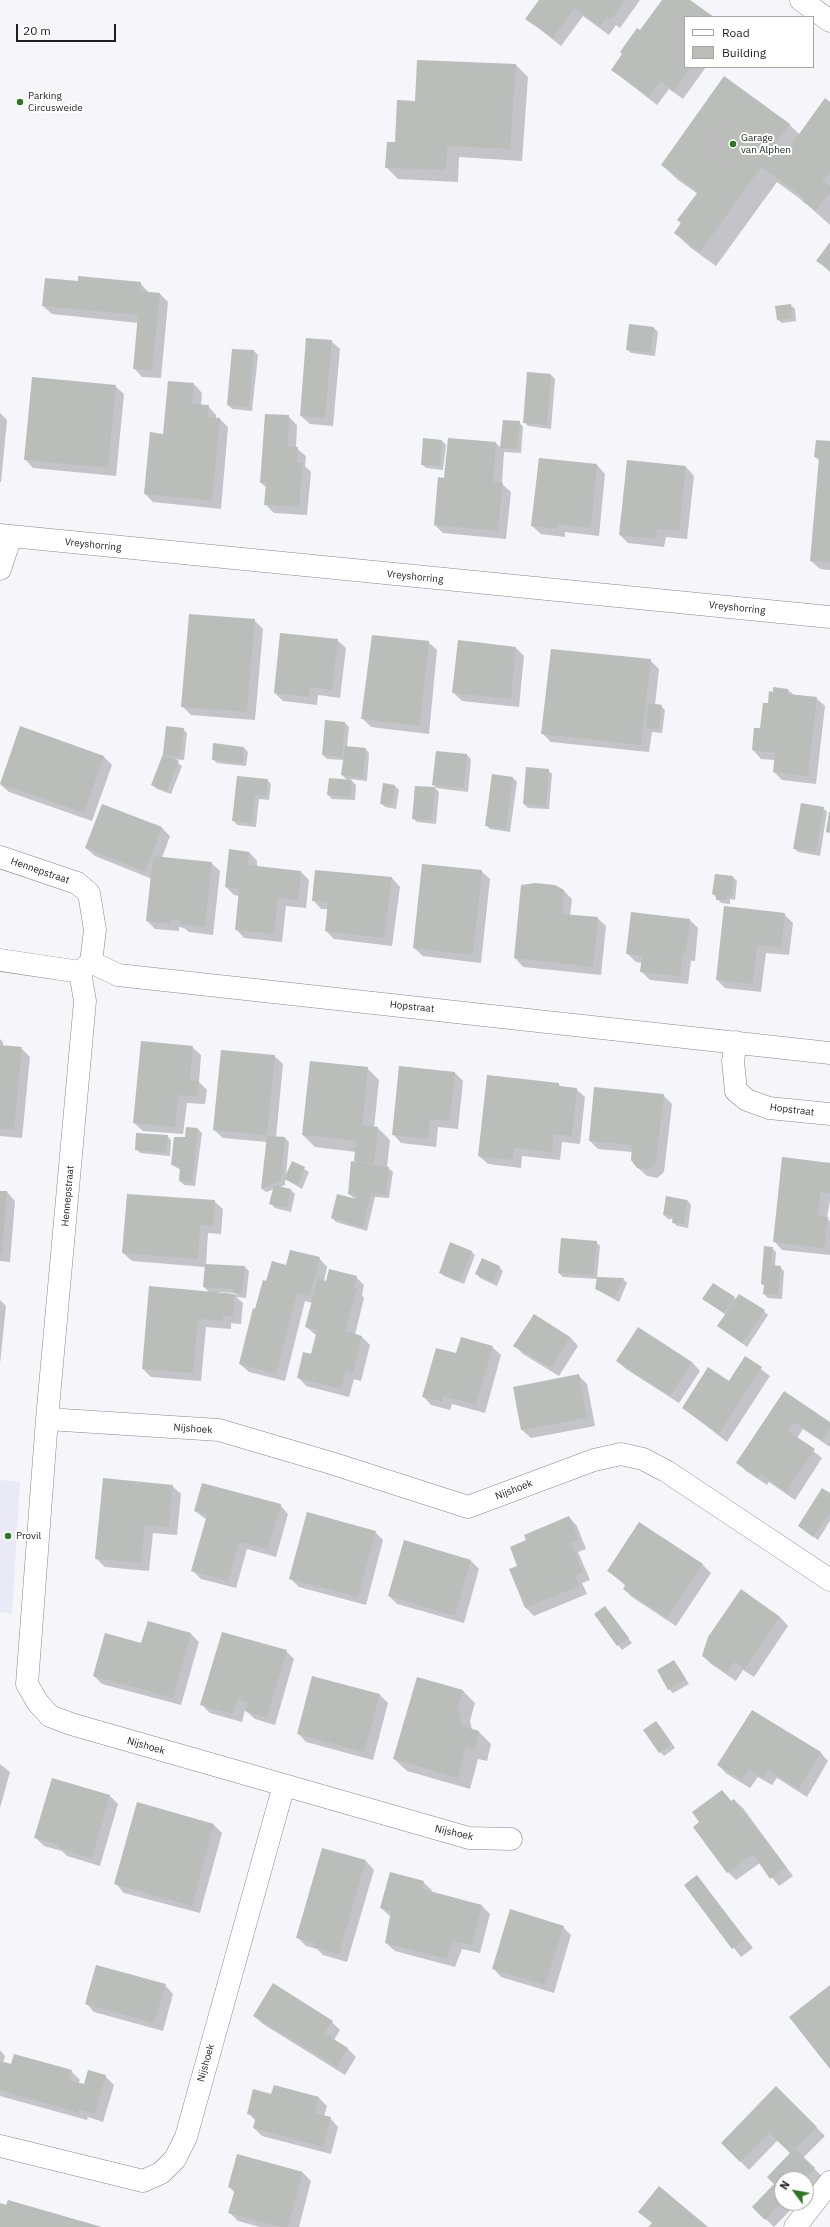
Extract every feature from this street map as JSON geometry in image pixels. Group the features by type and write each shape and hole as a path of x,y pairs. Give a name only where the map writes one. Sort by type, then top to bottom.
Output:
{"street":[{"path":"801,0 830,21"},
{"path":"0,569 5,536"},
{"name":"Vreyshorring","path":"5,536 830,617"},
{"name":"Hennepstraat","path":"0,857 76,883 89,893 96,930 86,967 85,1001 48,1419"},
{"path":"0,960 86,967"},
{"name":"Hopstraat","path":"86,967 118,975 830,1053"},
{"name":"Hopstraat","path":"736,1042 733,1061 736,1091 747,1100 769,1108 830,1114"},
{"name":"Nijshoek","path":"510,1839 469,1838 71,1724 50,1716 38,1704 27,1684 27,1665 48,1419 219,1430 331,1463 468,1507 594,1460 621,1454 643,1459 666,1471 830,1580"},
{"name":"Nijshoek","path":"0,2146 143,2181 161,2173 175,2159 186,2137 284,1785"},
{"path":"795,2227 830,2182"}],"shaded area":[{"name":"Provil","path":"0,1480 20,1482 12,1614 0,1612"}],"building":[{"path":"539,0 625,0 611,20 607,17 600,27 574,8 553,38 525,19"},
{"path":"662,0 690,0 713,16 684,16 684,68 690,68 674,91 660,81 649,97 611,70 622,54 620,52 637,28 640,30"},
{"path":"417,60 516,64 510,149 447,146 446,170 385,168 387,142 395,142 397,100 415,101"},
{"path":"724,76 790,124 775,144 786,152 825,98 830,102 830,171 822,181 830,186 830,192 816,211 802,201 804,198 761,167 700,252 674,233 681,223 677,220 698,192 661,165"},
{"path":"830,242 830,270 816,261"},
{"path":"78,276 141,282 140,291 160,293 152,370 133,369 138,315 42,306 45,278 78,281"},
{"path":"791,304 792,318 777,320 775,306"},
{"path":"629,324 654,327 651,353 626,350"},
{"path":"306,338 332,340 325,418 300,416"},
{"path":"232,349 254,350 249,407 227,405"},
{"path":"527,372 551,374 547,425 523,423"},
{"path":"32,377 116,385 108,468 24,460"},
{"path":"168,381 194,383 192,404 209,405 207,417 220,418 212,501 144,494 150,432 163,434"},
{"path":"265,414 289,415 288,446 298,447 297,462 303,463 299,507 264,505 266,483 260,483"},
{"path":"503,420 520,421 517,449 500,448"},
{"path":"423,438 442,440 440,466 421,465"},
{"path":"448,438 496,442 493,482 503,483 498,531 434,525 438,477 444,478"},
{"path":"816,440 830,441 830,563 810,561 819,458 814,457"},
{"path":"539,458 597,464 591,528 557,524 557,529 531,526"},
{"path":"627,460 686,466 679,531 657,529 656,539 619,535"},
{"path":"189,614 255,619 247,712 181,707"},
{"path":"280,633 338,639 332,690 310,687 309,697 274,693"},
{"path":"372,635 429,641 420,726 361,719"},
{"path":"458,640 516,647 511,699 452,693"},
{"path":"551,649 651,659 641,745 541,734"},
{"path":"773,687 788,689 788,694 817,697 808,776 773,772 775,753 752,750 754,728 760,728 763,703 768,703 769,691 773,692"},
{"path":"648,703 662,705 659,729 646,728"},
{"path":"325,720 345,722 342,757 322,755"},
{"path":"20,726 104,756 84,813 0,784"},
{"path":"166,726 184,728 180,757 163,754"},
{"path":"213,743 244,747 243,763 212,760"},
{"path":"345,746 366,748 363,778 341,775"},
{"path":"436,751 467,754 464,788 432,785"},
{"path":"163,754 179,761 167,791 151,785"},
{"path":"526,767 549,769 546,806 523,804"},
{"path":"492,774 513,777 506,829 485,826"},
{"path":"237,776 268,779 266,796 255,795 252,823 232,821"},
{"path":"329,778 352,780 351,797 327,795"},
{"path":"383,783 395,785 392,805 380,804"},
{"path":"415,786 435,787 432,820 412,819"},
{"path":"801,803 824,807 816,852 793,849"},
{"path":"102,804 162,827 145,872 85,848"},
{"path":"830,812 830,833 826,832"},
{"path":"229,849 249,852 248,865 301,871 298,900 278,898 274,934 235,930 239,889 225,887"},
{"path":"153,856 212,862 205,927 180,924 180,920 171,919 171,924 146,921"},
{"path":"422,864 482,870 473,955 413,948"},
{"path":"315,870 392,877 384,938 325,931 328,902 312,901"},
{"path":"715,874 733,876 732,896 726,896 726,900 716,900 716,895 712,894"},
{"path":"535,883 555,885 564,890 562,914 598,917 593,967 514,958 521,885"},
{"path":"724,906 785,913 781,948 757,945 753,984 716,980"},
{"path":"631,912 690,919 686,953 683,953 680,976 640,972 642,956 626,954"},
{"path":"141,1041 193,1046 190,1080 199,1081 197,1096 179,1095 175,1127 133,1123"},
{"path":"0,1045 22,1047 14,1130 0,1129"},
{"path":"221,1050 275,1055 267,1135 213,1130"},
{"path":"310,1061 368,1067 362,1125 378,1127 374,1164 354,1161 356,1141 302,1135"},
{"path":"399,1066 455,1072 450,1121 430,1119 428,1139 392,1135"},
{"path":"487,1075 559,1083 559,1086 577,1088 572,1136 554,1134 552,1152 514,1148 513,1160 478,1156"},
{"path":"594,1087 664,1094 656,1163 648,1170 637,1168 631,1160 632,1145 589,1141"},
{"path":"186,1127 198,1128 192,1182 179,1181 180,1166 171,1165 174,1137 185,1137"},
{"path":"136,1133 168,1135 166,1153 135,1150"},
{"path":"267,1136 285,1137 281,1181 261,1189"},
{"path":"782,1157 830,1163 830,1193 821,1192 818,1216 828,1217 824,1248 773,1242"},
{"path":"292,1161 305,1167 298,1185 284,1179"},
{"path":"351,1161 389,1167 386,1195 371,1193 363,1228 331,1218 337,1194 356,1199 357,1196 348,1194"},
{"path":"274,1185 291,1189 287,1208 269,1204"},
{"path":"0,1191 7,1191 2,1254 0,1254"},
{"path":"127,1194 215,1200 213,1226 200,1225 198,1259 122,1253"},
{"path":"666,1196 687,1200 684,1224 672,1223 673,1216 663,1215"},
{"path":"561,1238 597,1241 593,1275 558,1273"},
{"path":"450,1242 472,1251 460,1281 439,1273"},
{"path":"764,1246 773,1247 771,1265 781,1266 778,1295 763,1294 764,1285 761,1284"},
{"path":"290,1250 320,1257 310,1296 297,1293 276,1374 239,1364 253,1308 255,1309 263,1280 266,1281 272,1261 286,1265"},
{"path":"482,1258 500,1266 493,1282 475,1274"},
{"path":"205,1264 245,1266 242,1294 234,1293 233,1289 203,1287"},
{"path":"329,1269 357,1276 353,1288 357,1288 345,1331 362,1336 353,1373 346,1371 341,1389 297,1378 303,1352 311,1354 317,1330 305,1327 318,1278 326,1281"},
{"path":"597,1277 624,1278 614,1298 595,1289"},
{"path":"713,1283 735,1297 724,1313 702,1299"},
{"path":"149,1286 235,1294 233,1316 223,1315 223,1321 198,1319 193,1373 142,1369"},
{"path":"739,1294 765,1310 742,1343 717,1326"},
{"path":"534,1314 570,1337 551,1368 513,1346"},
{"path":"638,1327 692,1362 670,1396 616,1361"},
{"path":"461,1337 493,1346 476,1405 443,1396 442,1402 422,1397 436,1348 456,1353"},
{"path":"745,1356 762,1367 719,1434 682,1408 708,1367 729,1381"},
{"path":"579,1374 587,1418 521,1430 513,1387"},
{"path":"784,1391 830,1422 830,1427 822,1440 794,1422 788,1431 815,1449 786,1492 760,1474 758,1478 736,1463"},
{"path":"103,1478 173,1485 169,1527 145,1525 141,1563 95,1559"},
{"path":"202,1483 281,1504 268,1549 239,1542 228,1581 191,1571 207,1515 194,1511"},
{"path":"822,1488 830,1493 830,1512 813,1537 798,1526"},
{"path":"307,1512 376,1531 358,1597 289,1579"},
{"path":"569,1516 579,1540 571,1543 583,1572 575,1575 579,1586 525,1608 509,1569 517,1566 510,1547 526,1540 524,1535"},
{"path":"639,1522 703,1564 667,1618 623,1589 626,1584 607,1571"},
{"path":"404,1540 471,1560 455,1616 388,1596"},
{"path":"741,1589 780,1617 745,1669 734,1662 727,1673 702,1656 708,1637"},
{"path":"605,1606 629,1638 617,1646 594,1614"},
{"path":"148,1621 191,1633 173,1698 93,1676 105,1633 141,1643"},
{"path":"222,1632 287,1650 267,1718 245,1711 248,1702 238,1699 233,1714 200,1705"},
{"path":"674,1660 686,1679 668,1690 657,1670"},
{"path":"312,1676 380,1694 364,1752 297,1734"},
{"path":"417,1677 463,1690 458,1709 462,1726 479,1731 475,1750 466,1747 458,1778 393,1759"},
{"path":"752,1710 821,1752 799,1789 768,1770 763,1778 749,1769 742,1780 717,1765"},
{"path":"656,1721 672,1744 659,1753 643,1730"},
{"path":"52,1778 110,1795 92,1858 58,1848 59,1845 34,1838"},
{"path":"722,1790 731,1801 734,1799 786,1867 770,1879 753,1854 727,1873 693,1827 699,1822 692,1812"},
{"path":"137,1802 214,1824 192,1906 114,1884"},
{"path":"322,1848 366,1860 339,1954 313,1947 315,1943 296,1938"},
{"path":"390,1872 424,1881 422,1889 482,1905 472,1945 453,1941 447,1959 385,1943 391,1911 380,1908"},
{"path":"697,1875 745,1939 732,1949 684,1885"},
{"path":"510,1909 564,1926 545,1985 492,1969"},
{"path":"96,1965 166,1984 154,2023 85,2004"},
{"path":"273,1983 333,2021 324,2033 348,2048 337,2067 253,2016"},
{"path":"830,1985 830,2069 789,2017"},
{"path":"14,2054 72,2070 69,2080 84,2084 88,2070 106,2075 95,2114 79,2109 79,2113 0,2090 0,2061 11,2064"},
{"path":"274,2085 319,2097 315,2113 331,2117 323,2147 253,2128 256,2116 247,2114 253,2089 271,2094"},
{"path":"776,2086 817,2127 795,2149 815,2168 812,2171 774,2171 774,2184 767,2177 790,2153 769,2133 740,2162 721,2143"},
{"path":"237,2154 303,2172 288,2227 281,2227 228,2213 235,2189 228,2187"},
{"path":"774,2184 774,2210 765,2220 752,2207"},
{"path":"659,2186 708,2227 648,2227 652,2223 638,2212"},
{"path":"8,2200 102,2227 0,2227 0,2203 6,2205"}],"place":[{"name":"Parking Circusweide","path":"20,102"},
{"name":"Garage van Alphen","path":"733,144"},
{"name":"Provil","path":"8,1536"}]}
